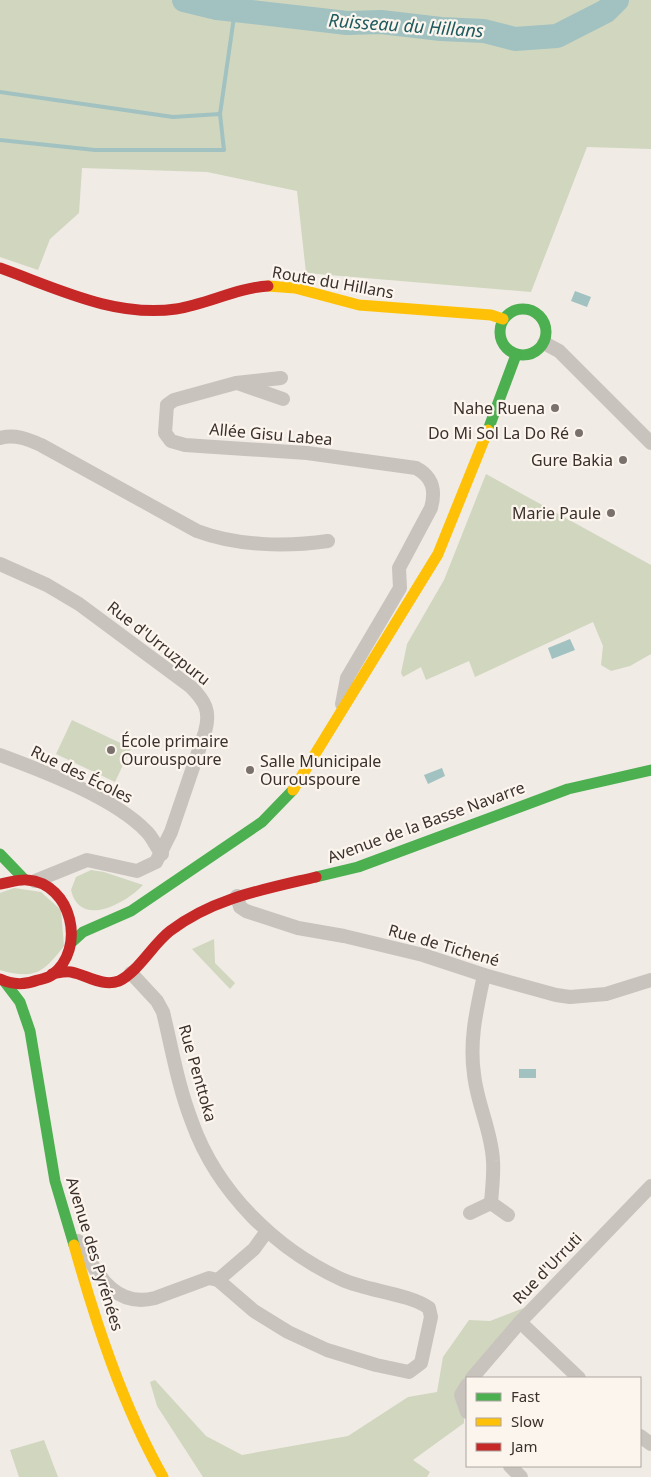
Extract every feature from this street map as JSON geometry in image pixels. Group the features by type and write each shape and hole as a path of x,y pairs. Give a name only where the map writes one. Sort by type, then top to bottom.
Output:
{"street":[{"name":"Route du Hillans","path":"0,268 114,307 143,311 175,309 250,287 277,286 356,304 390,309 491,315 503,319"},
{"path":"517,310 534,312 545,325 544,343 537,351 527,356 516,355 502,344 500,336 503,319 517,310"},
{"path":"544,343 559,351 651,443"},
{"path":"2,980 19,984 33,991 64,961 72,944 83,932 102,922 131,911 262,822 297,786 417,590 449,530 516,355"},
{"name":"Allée Gisu Labea","path":"281,378 236,383 174,400 166,405 165,433 171,441 185,445 307,453 416,468 427,474 432,484 434,498 431,508 399,568 400,588 347,678 340,717"},
{"path":"236,383 283,399"},
{"path":"0,438 7,436 24,438 41,445 197,531 215,538 294,546 328,541"},
{"path":"402,561 405,568 411,573 417,590"},
{"name":"Rue d'Urruzpuru","path":"0,564 59,591 91,611 202,697 207,706 205,732 162,854"},
{"name":"Rue des Écoles","path":"0,755 71,785 125,813 146,831 162,854"},
{"name":"Avenue de la Basse Navarre","path":"52,974 70,972 105,983 118,981 131,973 152,946 171,930 207,908 237,896 358,866 568,789 651,770"},
{"path":"0,854 30,880 48,886 78,915 102,922"},
{"path":"0,884 30,880 87,860 97,860 137,871 156,862 162,854"},
{"path":"59,896 66,875 77,863"},
{"name":"Rue de Tichené","path":"237,896 240,907 252,914 298,928 344,936 423,954 484,975 556,995 570,997 606,994 651,980"},
{"path":"78,915 73,927 72,944 79,963 90,978"},
{"name":"Rue Penttoka","path":"131,973 158,1001 163,1012 180,1086 192,1123 206,1154 244,1207 267,1231 286,1247 344,1280 372,1291 422,1303 429,1308 431,1317 421,1363 417,1368 409,1372 376,1365 327,1350 288,1332 254,1311 218,1280"},
{"path":"470,1213 502,1209 488,1130 479,1107 472,1058 472,1035 484,975"},
{"name":"Avenue des Pyrénées","path":"2,980 20,1002 30,1031 42,1111 64,1219 114,1366 144,1443 163,1477"},
{"name":"Avenue des Pyrénées","path":"30,1031 33,991"},
{"name":"Rue d'Urruti","path":"473,1377 520,1322 651,1186"},
{"path":"64,1219 105,1284 122,1295 146,1300 209,1278 218,1280 254,1249 267,1231"},
{"path":"520,1322 578,1377"},
{"path":"466,1387 461,1395 466,1409"},
{"path":"511,1467 521,1477"}],"green space":[{"path":"0,0 651,0 651,149 587,147 531,292 306,273 297,191 207,172 82,168 79,213 50,239 38,270 0,257"},
{"path":"486,474 651,565 651,654 630,666 611,671 601,665 603,646 593,622 475,677 469,661 426,680 421,667 403,677 401,673 407,644 444,580"},
{"path":"72,720 131,748 115,782 56,754"},
{"path":"91,870 104,872 143,885 126,899 115,905 104,909 93,910 84,908 76,902 71,890 76,877"},
{"path":"14,888 41,892 61,910 64,946 50,963 37,972 30,974 0,970 0,893"},
{"path":"214,939 215,963 235,983 230,989 192,949"},
{"path":"529,1306 470,1377 466,1377 464,1423 413,1460 430,1472 427,1477 203,1477 157,1406 150,1382 155,1380 206,1436 242,1455 348,1436 408,1397 437,1392 443,1357 469,1320 490,1321"},
{"path":"44,1440 58,1477 19,1477 10,1450"}],"water":[{"path":"575,291 591,297 587,307 571,301"},
{"path":"570,639 575,650 552,659 548,648"},
{"path":"442,768 445,776 428,784 424,775"},
{"path":"519,1069 536,1069 536,1078 519,1078"}],"waterway":[{"name":"Ruisseau du Hillans","path":"184,0 217,8 347,23 381,22 441,29 484,31 515,39 557,36 606,11 617,0"},
{"path":"0,140 95,150 224,150 220,114 235,10"},
{"path":"0,92 173,117 220,114"}],"traffic: fast":[{"path":"518,309 528,309 542,319 546,332 542,345 536,351 528,355 518,355 504,345 500,337 500,327 510,313 518,309"},
{"path":"488,430 516,355"},
{"path":"316,877 358,867 568,789 651,770"},
{"path":"72,942 83,932 131,911 262,822 293,790"},
{"path":"0,854 24,879"},
{"path":"4,981 20,1002 30,1031 55,1181 74,1245"}],"traffic: slow":[{"path":"268,286 295,288 359,305 491,315 503,319"},
{"path":"293,790 438,554 488,430"},
{"path":"74,1245 101,1334 123,1393 135,1422 163,1477"}],"traffic: jam":[{"path":"0,268 86,299 108,305 153,311 188,307 256,287 268,286"},
{"path":"52,974 69,972 101,982 119,981 133,971 170,931 204,910 240,896 316,877"},
{"path":"0,884 27,880 42,884 55,892 64,905 70,919 71,934 69,950 63,964 52,975 33,982 23,983 14,983 0,979"}],"place":[{"name":"Nahe Ruena","path":"555,408"},
{"name":"Do Mi Sol La Do Ré","path":"579,433"},
{"name":"Gure Bakia","path":"623,460"},
{"name":"Marie Paule","path":"611,513"},
{"name":"École primaire Ourouspoure","path":"111,750"},
{"name":"Salle Municipale Ourouspoure","path":"250,770"}]}
